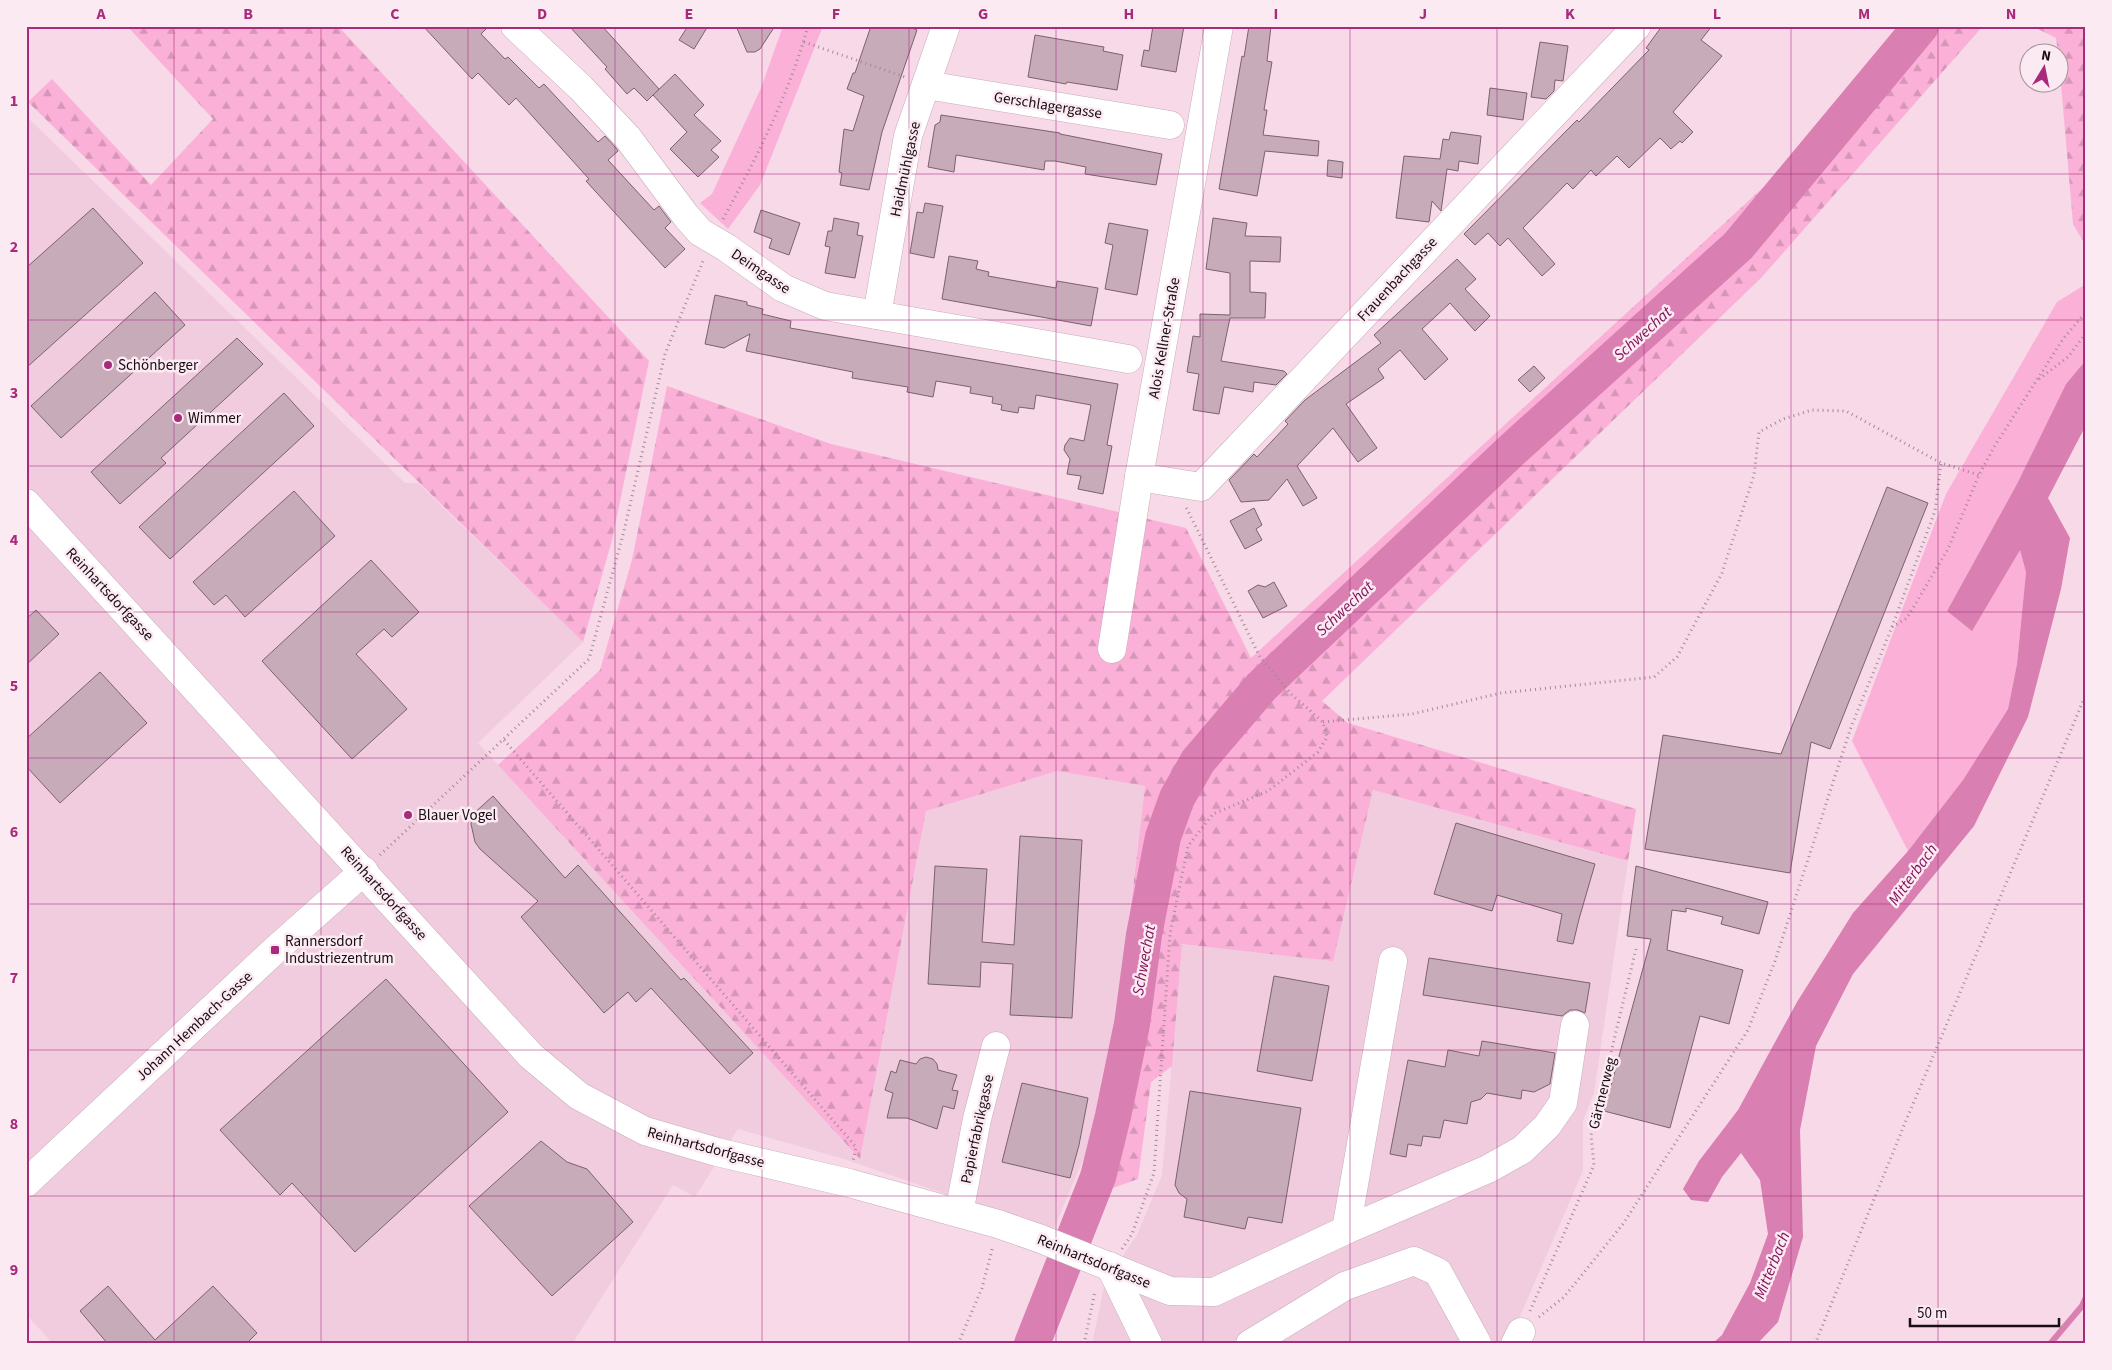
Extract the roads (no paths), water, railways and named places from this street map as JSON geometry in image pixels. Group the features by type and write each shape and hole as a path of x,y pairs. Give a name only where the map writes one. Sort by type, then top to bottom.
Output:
{"street":[{"name":"Deimgasse","path":"515,26 581,88 628,138 700,232 783,288 825,306 1128,359"},
{"name":"Haidmühlgasse","path":"877,315 908,136 946,26"},
{"name":"Alois Kellner-Straße","path":"1112,649 1139,478 1219,26"},
{"name":"Frauenbachgasse","path":"1139,478 1201,487 1637,26"},
{"name":"Gerschlagergasse","path":"926,85 1170,125"},
{"name":"Reinhartsdorfgasse","path":"26,503 531,1056 579,1096 645,1131 717,1152 849,1183 998,1224 1041,1239 1170,1291 1214,1292 1346,1230 1488,1168 1522,1150 1547,1126 1563,1102 1575,1026"},
{"name":"Johann Hembach-Gasse","path":"26,1183 275,950 364,871"},
{"path":"1346,1230 1393,961"},
{"name":"Papierfabrikgasse","path":"959,1213 977,1119 996,1046"},
{"path":"1250,1344 1346,1286 1414,1261 1438,1272 1477,1343"},
{"path":"1100,1262 1148,1344"}],"water":[{"name":"Mitterbach","path":"2086,360 2086,425 2048,498 2070,538 2061,589 2028,717 1974,826 1853,974 1816,1046 1800,1130 1803,1237 1778,1322 1757,1344 1712,1344 1722,1335 1750,1283 1768,1234 1760,1180 1741,1153 1722,1177 1708,1202 1691,1200 1683,1189 1699,1161 1738,1110 1797,1002 1853,913 1908,851 1963,780 2008,709 2017,664 2026,572 2020,550 1972,631 1947,611 2017,484 2066,384"}],"waterway":[{"name":"Schwechat","path":"1032,1344 1098,1177 1132,1024 1144,935 1163,837 1177,798 1198,761 1262,686 1512,450 1738,246 1921,26"},
{"path":"2050,1344 2082,1306 2086,1297"}],"place":[{"name":"Schönberger","path":"108,365"},
{"name":"Wimmer","path":"178,418"},
{"name":"Blauer Vogel","path":"408,815"},
{"name":"Rannersdorf Industriezentrum","path":"275,950"}]}
